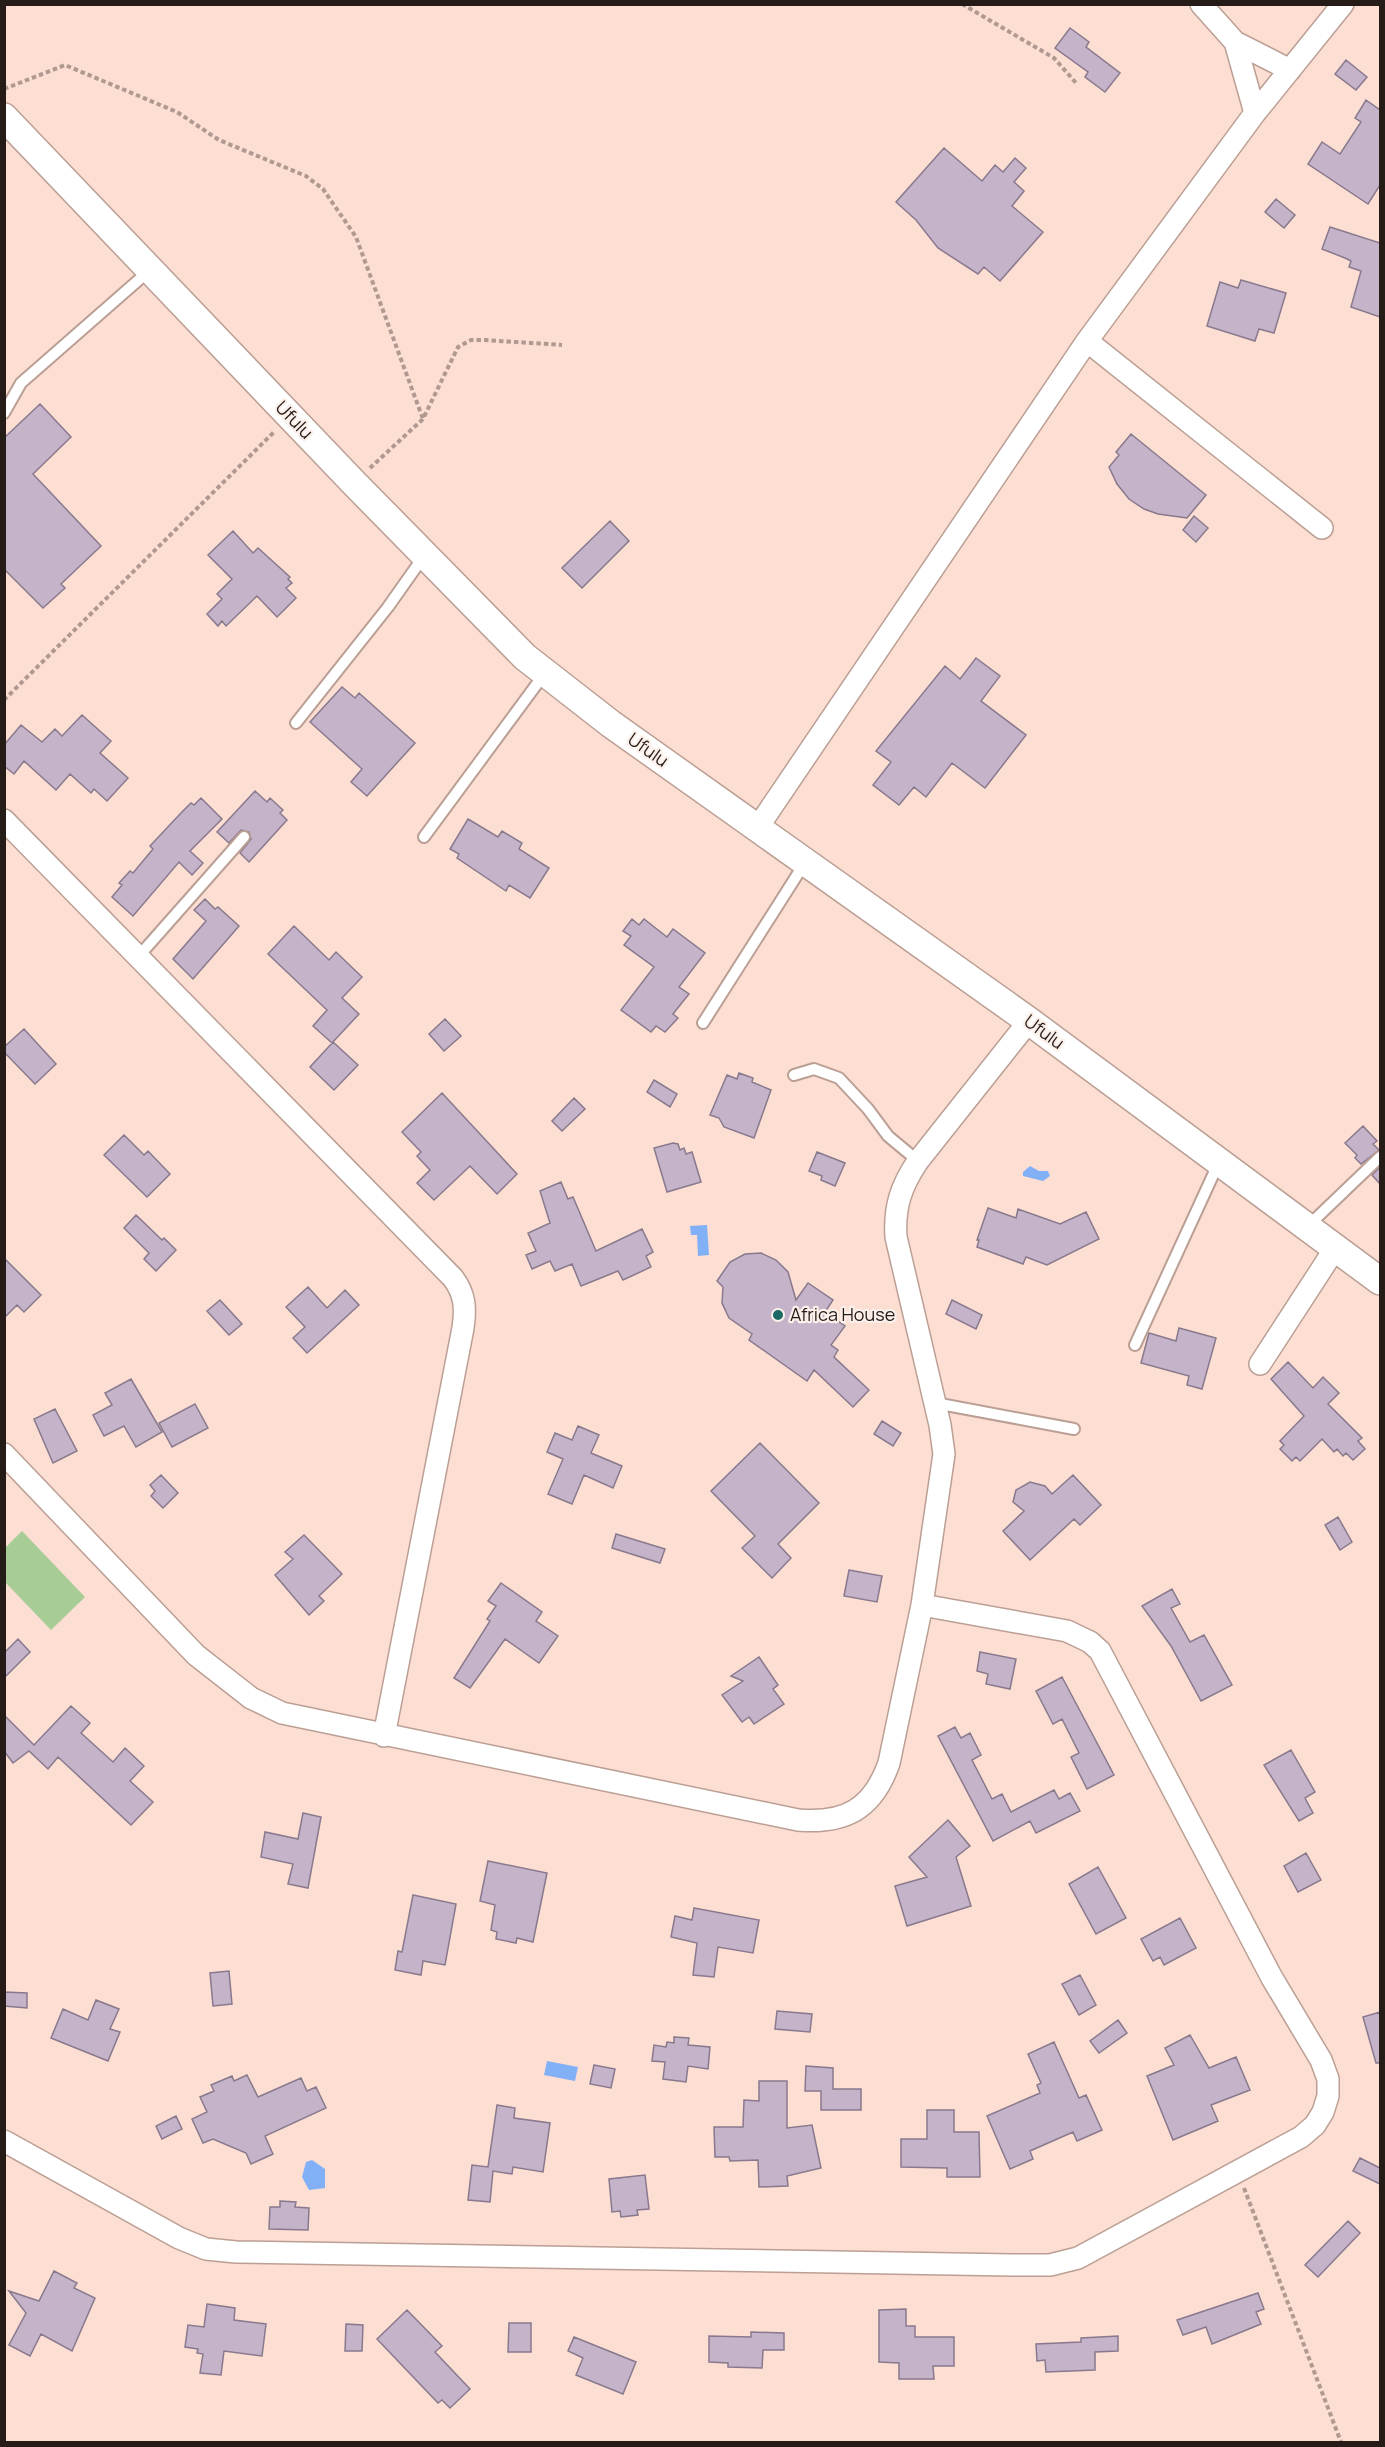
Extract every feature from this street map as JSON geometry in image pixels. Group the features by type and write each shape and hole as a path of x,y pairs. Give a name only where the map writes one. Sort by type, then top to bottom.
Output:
{"street":[{"path":"1201,4 1235,42 1290,70"},
{"path":"758,827 1087,341 1256,113 1343,4"},
{"path":"1235,42 1256,113"},
{"name":"Ufulu","path":"4,117 424,555 545,673 611,724 1029,1021 1380,1281"},
{"path":"1087,341 1322,528"},
{"path":"4,820 453,1278 463,1294 465,1315 463,1328 384,1736"},
{"path":"4,1454 196,1655 251,1698 282,1713 384,1736 798,1820 830,1821 856,1811 868,1801 885,1777 922,1605 944,1469 943,1441 896,1237 896,1209 900,1193 918,1161 1029,1021"},
{"path":"1260,1364 1336,1247"},
{"path":"4,2142 179,2238 206,2249 260,2253 1050,2265 1078,2258 1104,2246 1301,2137 1315,2125 1323,2112 1328,2096 1328,2079 1321,2060 1272,1978 1106,1662 1090,1642 1067,1630 922,1605"}],"lane":[{"path":"4,413 21,383 150,270"},
{"path":"296,723 388,607 424,555"},
{"path":"424,837 545,673"},
{"path":"138,957 244,837"},
{"path":"703,1023 806,861"},
{"path":"794,1075 814,1069 838,1078 868,1108 888,1136 918,1161"},
{"path":"1308,1227 1380,1157"},
{"path":"1135,1345 1219,1161"},
{"path":"935,1403 1074,1429"}],"path":[{"path":"962,4 1054,58 1077,84"},
{"path":"4,89 66,65 177,112 219,140 306,176 323,189 356,237 423,419"},
{"path":"354,483 423,419 458,347 471,340 562,345"},
{"path":"4,700 290,416"},
{"path":"1238,2172 1341,2442"}],"green space":[{"path":"22,1531 85,1597 51,1630 5,1582 5,1548"}],"water":[{"path":"1030,1166 1039,1171 1048,1171 1050,1176 1043,1181 1023,1176 1023,1172"},
{"path":"707,1225 709,1255 698,1256 697,1235 691,1235 690,1226"},
{"path":"547,2061 578,2067 575,2081 544,2075"},
{"path":"312,2160 325,2169 325,2188 309,2190 302,2177 306,2162"}],"building":[{"path":"1070,28 1089,42 1086,47 1120,73 1105,92 1085,77 1088,72 1055,48"},
{"path":"1346,60 1367,77 1356,90 1335,74"},
{"path":"1366,100 1380,110 1380,185 1368,204 1308,164 1322,142 1340,154 1361,122 1355,118"},
{"path":"944,148 982,181 995,165 1003,172 1015,158 1026,168 1014,182 1024,191 1012,206 1043,232 1000,281 984,267 978,274 938,248 916,220 896,202"},
{"path":"1276,199 1295,215 1284,228 1265,212"},
{"path":"1330,227 1380,243 1380,317 1351,307 1361,271 1349,267 1351,261 1322,249"},
{"path":"1241,280 1286,293 1274,333 1259,329 1255,341 1207,326 1220,282 1238,288"},
{"path":"40,404 71,437 33,474 101,546 61,584 65,588 43,608 4,569 4,438"},
{"path":"1131,434 1206,495 1187,518 1158,514 1144,509 1129,499 1117,484 1109,467 1119,455 1116,452"},
{"path":"1194,516 1208,528 1196,542 1183,530"},
{"path":"610,521 629,541 582,588 562,568"},
{"path":"233,531 253,553 258,548 290,577 288,579 292,583 286,588 296,598 277,617 257,596 226,626 222,621 218,626 207,614 222,599 217,594 232,579 208,555"},
{"path":"976,658 1000,676 981,701 1026,735 985,788 952,763 926,797 914,787 899,805 873,785 891,762 876,751 945,666 960,679"},
{"path":"342,687 355,698 359,693 415,743 367,796 351,782 362,769 310,722"},
{"path":"82,715 111,741 100,753 128,778 107,801 94,789 91,793 70,774 56,790 24,761 14,774 4,766 4,745 21,725 42,742 55,729 62,736"},
{"path":"255,791 267,802 270,798 283,810 280,813 287,820 249,862 240,853 251,839 249,832 241,830 229,843 217,832"},
{"path":"201,798 222,819 190,851 203,863 192,875 179,862 133,916 112,897 122,885 119,883 130,871 133,873 153,849 150,846 180,814 191,803 194,805"},
{"path":"468,819 498,837 502,831 522,843 519,849 549,868 530,898 509,885 506,891 457,858 459,854 450,849"},
{"path":"205,899 215,909 218,907 239,926 193,979 173,959 206,921 194,910"},
{"path":"632,919 639,925 644,919 667,937 673,929 705,953 679,987 689,994 673,1014 678,1018 665,1032 656,1026 651,1032 621,1010 654,967 624,945 631,936 623,931"},
{"path":"294,926 329,960 336,952 362,977 342,998 359,1014 332,1043 313,1026 327,1010 268,954"},
{"path":"445,1019 461,1036 444,1051 429,1034"},
{"path":"24,1029 56,1064 35,1084 4,1052 4,1047"},
{"path":"333,1042 358,1065 334,1090 310,1067"},
{"path":"739,1073 753,1078 752,1082 771,1090 754,1138 724,1127 719,1118 710,1115 727,1075 737,1079"},
{"path":"654,1080 677,1094 670,1107 647,1092"},
{"path":"442,1093 517,1174 497,1194 470,1166 434,1200 417,1183 430,1170 417,1156 421,1152 402,1132"},
{"path":"574,1098 585,1109 562,1131 552,1121"},
{"path":"1363,1126 1377,1141 1373,1144 1379,1150 1361,1164 1355,1158 1357,1155 1345,1143"},
{"path":"124,1135 144,1155 148,1151 170,1174 147,1197 104,1155"},
{"path":"673,1143 678,1144 680,1150 684,1148 686,1154 692,1152 701,1182 667,1192 654,1148"},
{"path":"817,1152 845,1163 835,1186 821,1180 822,1176 809,1171"},
{"path":"1380,1167 1380,1184 1372,1175"},
{"path":"561,1182 568,1199 573,1197 596,1251 642,1229 653,1252 646,1256 651,1267 623,1280 618,1271 581,1286 572,1264 555,1271 550,1261 532,1269 526,1255 536,1251 528,1233 550,1223 540,1191"},
{"path":"988,1208 1016,1218 1018,1209 1060,1224 1086,1212 1099,1239 1047,1265 1026,1257 1023,1264 977,1247 979,1240 977,1240"},
{"path":"136,1215 176,1250 156,1271 144,1259 149,1253 124,1228"},
{"name":"Africa House","path":"761,1253 776,1260 788,1272 796,1300 808,1283 833,1300 825,1312 845,1326 831,1345 838,1350 834,1357 869,1390 853,1407 814,1370 807,1381 749,1340 752,1334 729,1318 722,1303 723,1287 717,1281 730,1262 745,1254"},
{"path":"4,1258 41,1295 24,1312 17,1305 4,1318"},
{"path":"308,1287 327,1308 345,1290 359,1305 307,1353 293,1338 305,1327 286,1307"},
{"path":"220,1300 242,1324 229,1335 207,1311"},
{"path":"952,1300 982,1315 976,1329 946,1314"},
{"path":"1179,1328 1216,1338 1202,1389 1187,1385 1189,1376 1141,1363 1149,1333 1176,1341"},
{"path":"1288,1362 1313,1388 1323,1377 1339,1393 1328,1404 1362,1438 1358,1441 1365,1449 1353,1460 1346,1453 1343,1456 1337,1449 1334,1452 1322,1439 1300,1461 1296,1457 1292,1461 1280,1449 1284,1445 1280,1441 1304,1416 1271,1379"},
{"path":"131,1379 162,1432 136,1447 124,1426 104,1436 93,1415 112,1405 105,1393"},
{"path":"195,1404 208,1428 172,1447 159,1423"},
{"path":"55,1409 77,1451 53,1463 34,1419"},
{"path":"882,1421 901,1433 893,1446 874,1434"},
{"path":"578,1426 599,1435 591,1453 622,1466 613,1488 584,1475 572,1504 548,1494 563,1459 547,1452 555,1433 572,1440"},
{"path":"760,1443 819,1503 778,1544 791,1558 772,1578 742,1548 755,1536 711,1491"},
{"path":"161,1475 178,1493 163,1508 151,1496 155,1491 150,1485"},
{"path":"1073,1475 1101,1505 1080,1525 1074,1519 1030,1560 1003,1531 1024,1511 1013,1502 1016,1490 1030,1482 1045,1486 1052,1494"},
{"path":"1338,1517 1352,1542 1340,1550 1325,1525"},
{"path":"616,1534 665,1549 660,1563 612,1548"},
{"path":"304,1535 342,1574 319,1596 324,1601 309,1615 275,1575 293,1559 285,1552"},
{"path":"849,1570 882,1576 877,1602 844,1596"},
{"path":"501,1583 542,1612 536,1621 558,1636 539,1663 505,1639 470,1688 454,1678 490,1621 487,1619 496,1606 488,1601"},
{"path":"1172,1589 1180,1604 1171,1608 1190,1642 1204,1635 1232,1685 1201,1701 1171,1646 1142,1606"},
{"path":"18,1639 30,1652 4,1678 4,1653"},
{"path":"980,1652 1016,1659 1010,1689 986,1684 988,1674 977,1671"},
{"path":"759,1657 778,1685 773,1689 784,1704 754,1724 749,1717 742,1722 722,1695 743,1681 731,1676"},
{"path":"1062,1677 1114,1775 1087,1789 1071,1757 1079,1753 1062,1719 1053,1724 1036,1691"},
{"path":"71,1706 90,1723 81,1733 113,1762 125,1748 144,1766 130,1781 153,1802 131,1825 58,1757 48,1769 29,1751 13,1763 4,1751 4,1715 34,1745"},
{"path":"955,1727 961,1738 970,1733 981,1755 972,1760 992,1799 1002,1794 1011,1812 1054,1790 1059,1799 1070,1793 1080,1811 1036,1833 1030,1821 993,1841 938,1736"},
{"path":"1291,1750 1315,1792 1305,1798 1313,1813 1299,1821 1264,1765"},
{"path":"303,1813 321,1817 308,1888 288,1884 293,1864 261,1857 265,1832 298,1839"},
{"path":"948,1820 970,1846 956,1857 971,1906 907,1926 895,1886 927,1877 909,1857"},
{"path":"1306,1853 1321,1880 1298,1892 1284,1866"},
{"path":"488,1861 547,1873 533,1942 517,1938 516,1943 496,1939 497,1932 491,1930 495,1905 480,1901"},
{"path":"1098,1867 1126,1918 1096,1934 1069,1884"},
{"path":"413,1895 456,1904 445,1965 423,1961 421,1975 395,1970 398,1951 402,1952"},
{"path":"694,1908 759,1920 753,1953 718,1947 714,1977 693,1975 697,1943 671,1937 675,1916 692,1920"},
{"path":"1180,1918 1196,1948 1164,1965 1160,1957 1153,1961 1141,1939"},
{"path":"229,1971 232,2004 213,2006 210,1973"},
{"path":"1080,1975 1096,2005 1079,2015 1062,1984"},
{"path":"4,1992 27,1993 27,2008 4,2006"},
{"path":"96,2000 119,2009 110,2029 120,2032 108,2061 51,2038 63,2009 88,2020"},
{"path":"777,2011 812,2014 810,2032 775,2029"},
{"path":"1380,2012 1380,2063 1376,2063 1363,2017"},
{"path":"1118,2020 1127,2033 1099,2053 1090,2041"},
{"path":"1190,2035 1209,2068 1236,2057 1250,2090 1211,2105 1218,2121 1173,2140 1147,2076 1174,2065 1165,2048"},
{"path":"674,2037 689,2038 688,2045 710,2047 708,2069 688,2066 686,2082 663,2079 665,2062 652,2061 654,2045 666,2047 667,2042 674,2043"},
{"path":"1054,2042 1079,2098 1086,2095 1102,2130 1077,2141 1073,2132 1030,2151 1033,2159 1010,2169 987,2116 1040,2093 1037,2085 1041,2083 1028,2054"},
{"path":"594,2065 615,2069 611,2088 590,2084"},
{"path":"806,2066 833,2068 833,2089 861,2089 861,2110 821,2110 821,2091 805,2091"},
{"path":"247,2075 258,2097 301,2078 307,2091 316,2087 326,2108 265,2136 273,2154 251,2164 246,2153 213,2139 203,2143 192,2119 207,2112 200,2097 214,2091 211,2085 232,2076 234,2081"},
{"path":"759,2081 787,2081 787,2128 812,2125 821,2168 787,2176 788,2186 759,2187 758,2160 730,2161 729,2157 715,2157 714,2127 743,2127 744,2100 759,2101"},
{"path":"497,2105 515,2108 514,2118 550,2123 543,2172 513,2167 512,2174 493,2171 490,2202 468,2200 472,2165 488,2167"},
{"path":"927,2110 954,2110 954,2132 979,2132 980,2177 947,2177 947,2168 901,2167 901,2139 927,2139"},
{"path":"176,2116 182,2129 162,2139 156,2126"},
{"path":"1360,2158 1380,2168 1380,2184 1353,2171"},
{"path":"645,2175 649,2209 637,2210 638,2215 621,2217 620,2211 612,2212 609,2179"},
{"path":"280,2201 296,2202 295,2207 309,2208 308,2230 269,2229 270,2207 280,2207"},
{"path":"1348,2221 1360,2233 1318,2277 1305,2265"},
{"path":"54,2271 77,2283 74,2288 95,2298 72,2351 41,2334 30,2356 9,2345 26,2313 9,2291 39,2301"},
{"path":"1258,2293 1264,2309 1256,2312 1261,2324 1212,2344 1206,2327 1183,2335 1177,2320"},
{"path":"207,2304 235,2308 234,2320 266,2324 262,2356 224,2351 221,2375 200,2373 203,2354 197,2353 198,2349 185,2347 188,2325 204,2327"},
{"path":"906,2309 906,2326 915,2326 915,2337 954,2337 954,2366 933,2366 934,2379 899,2379 899,2363 879,2362 879,2310"},
{"path":"407,2310 442,2346 435,2352 470,2389 450,2408 442,2400 438,2403 377,2339"},
{"path":"509,2323 531,2323 531,2352 508,2352"},
{"path":"346,2324 363,2325 362,2351 345,2351"},
{"path":"751,2332 784,2333 784,2350 763,2350 762,2368 728,2367 728,2363 709,2362 709,2336 751,2337"},
{"path":"1118,2336 1118,2351 1095,2352 1095,2370 1046,2372 1045,2360 1037,2361 1036,2344 1081,2342 1081,2338"},
{"path":"574,2337 636,2362 623,2394 576,2375 583,2358 568,2351"}],"place":[{"name":"Africa House","path":"778,1315"}]}
